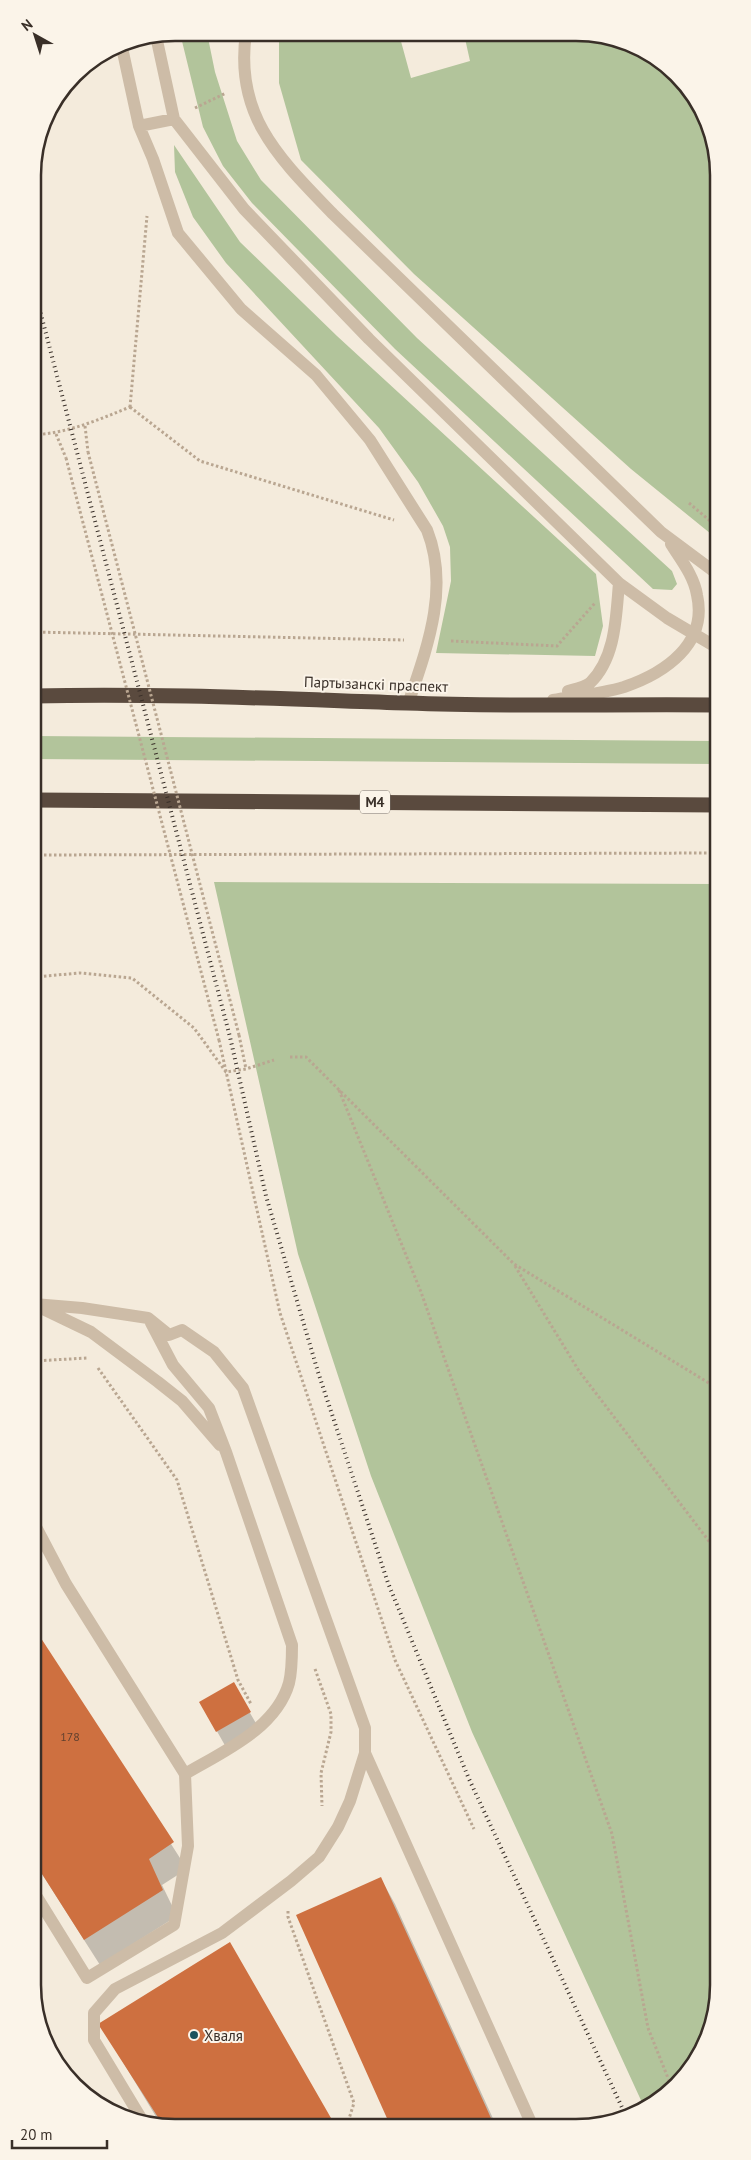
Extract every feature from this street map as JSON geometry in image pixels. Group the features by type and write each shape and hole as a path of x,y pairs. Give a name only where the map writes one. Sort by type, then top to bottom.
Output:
{"highway":[{"name":"Партызанскі праспект","path":"42,696 79,694 320,699 408,704 710,705"},
{"name":"М4","path":"42,800 710,805"}],"lane":[{"path":"245,42 244,84 255,116 272,146 282,159 333,214 669,540 710,569"},
{"path":"158,43 174,119 244,209 369,339 619,583 695,636 710,644"},
{"path":"124,51 139,126 153,159 178,234 241,309 316,375 370,440 427,530 433,544 438,595 429,640 408,704"},
{"path":"139,126 174,119"},
{"path":"533,704 630,684 670,663 695,636 698,595 691,576 669,540"},
{"path":"533,704 589,684 605,663 613,636 619,583"},
{"path":"41,1305 82,1308 148,1318 169,1335 182,1330 214,1352 243,1388 365,1728 365,1753 350,1801 338,1827 319,1857 291,1881 222,1933 115,1989 94,2014 94,2040 138,2113"},
{"path":"41,1308 91,1332 158,1382 182,1401 226,1452"},
{"path":"148,1318 174,1365 208,1408 226,1452 292,1645 292,1669 288,1686 277,1709 259,1727 185,1774"},
{"path":"41,1537 66,1584 185,1774 188,1846 174,1925 87,1978 41,1904"},
{"path":"365,1753 529,2119"}],"path":[{"path":"42,435 56,434 84,426 130,407 200,461 427,530"},
{"path":"84,426 88,452 239,1035 246,1069"},
{"path":"56,434 66,458 219,1040 280,1313 395,1660 474,1829"},
{"path":"689,504 710,521"},
{"path":"42,632 429,640 557,646 598,599"},
{"path":"42,855 710,852"},
{"path":"42,976 80,973 132,978 194,1028 226,1072"},
{"path":"290,1057 306,1057 514,1264 709,1383"},
{"path":"226,1072 246,1069 274,1060"},
{"path":"339,1090 420,1292 612,1834 648,2028 669,2081"},
{"path":"514,1264 579,1371 709,1542"},
{"path":"41,1361 91,1358"},
{"path":"97,1366 177,1480 238,1680 252,1706"}],"green space":[{"path":"401,41 411,78 470,61 466,41 576,41 619,48 643,59 671,80 692,108 703,132 710,175 710,533 631,469 414,274 301,160 279,83 279,42"},
{"path":"182,42 209,42 215,72 237,141 261,180 417,338 672,571 677,584 672,590 653,589 395,349 252,203 223,166 203,127"},
{"path":"174,145 240,242 337,336 596,574 603,626 595,656 436,653 451,581 450,547 443,526 418,482 379,428 226,263 193,217 175,172"},
{"path":"42,736 710,741 710,764 42,759"},
{"path":"214,882 710,884 709,1994 705,2020 692,2052 671,2080 642,2102 472,1732 371,1476 298,1254"}],"building":[{"path":"41,1638 174,1842 149,1859 163,1890 84,1940 41,1873"},
{"path":"234,1682 251,1712 216,1732 199,1702"},
{"path":"381,1877 491,2119 387,2119 296,1915"},
{"name":"Хваля","path":"230,1942 332,2119 175,2119 158,2117 98,2024"}],"railway":[{"path":"42,318 230,1037 266,1196 318,1372 388,1583 469,1779 623,2110"}],"place":[{"name":"Хваля","path":"194,2035"}]}
